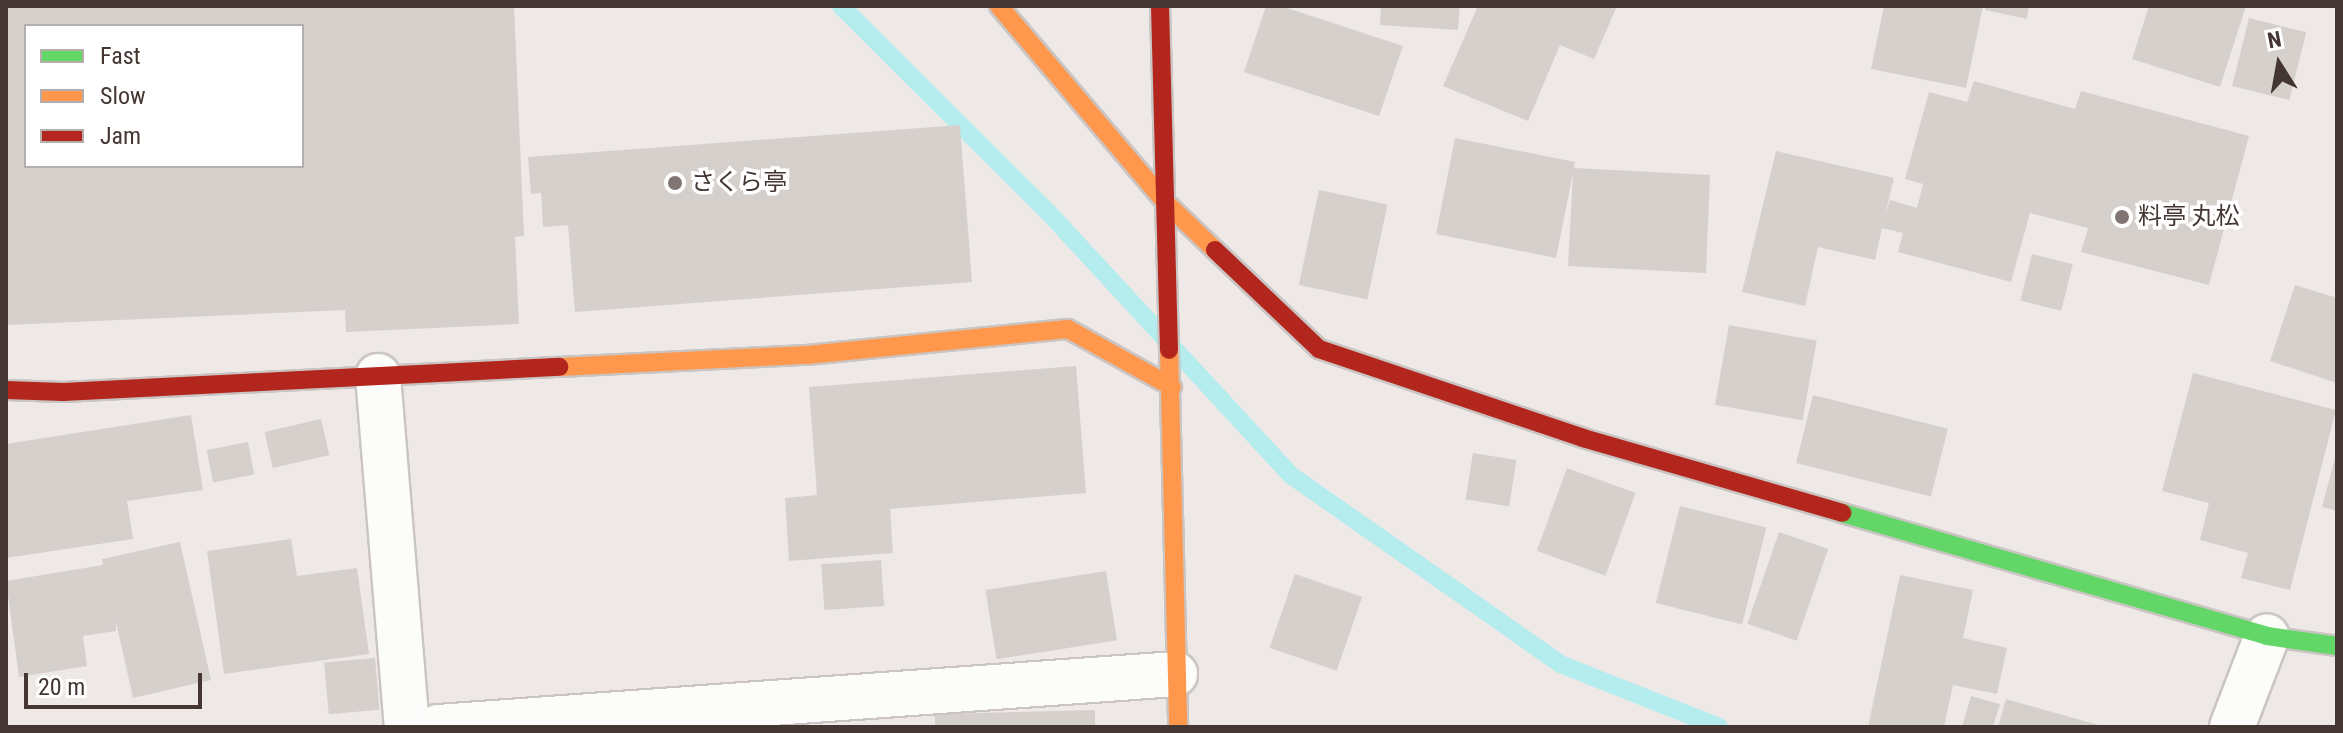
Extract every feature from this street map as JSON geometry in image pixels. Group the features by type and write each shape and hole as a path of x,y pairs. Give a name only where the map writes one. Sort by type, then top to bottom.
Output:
{"street":[{"path":"999,6 1165,202 1319,349 1583,438 2267,636 2337,646"},
{"path":"1160,6 1172,387 1178,727"},
{"path":"6,390 807,355 1068,329 1172,387"},
{"path":"378,376 407,727"},
{"path":"2232,727 2267,636"},
{"path":"438,727 1175,674"}],"building":[{"path":"6,6 514,6 524,236 515,237 519,324 346,332 345,310 6,325"},
{"path":"1266,6 1281,6 1403,46 1379,116 1244,72"},
{"path":"1381,6 1460,6 1458,30 1380,25"},
{"path":"1478,6 1617,6 1594,59 1560,45 1528,121 1443,86"},
{"path":"1884,6 1983,6 1966,88 1871,69"},
{"path":"1986,6 2029,6 2027,19 1985,10"},
{"path":"2149,6 2246,6 2220,87 2132,59"},
{"path":"2249,18 2306,32 2289,100 2232,86"},
{"path":"1974,81 2075,109 2081,91 2249,136 2209,285 2081,252 2088,228 2030,213 2011,282 1898,252 1903,233 1882,228 1875,260 1818,247 1805,306 1742,292 1776,151 1894,178 1885,215 1890,200 1917,208 1923,184 1905,179 1929,92 1967,102"},
{"path":"960,125 972,282 575,312 568,225 543,227 541,193 531,194 528,157"},
{"path":"1455,138 1575,162 1574,168 1710,175 1706,273 1568,266 1573,173 1556,258 1436,234"},
{"path":"1319,190 1387,205 1367,299 1299,285"},
{"path":"2032,254 2073,264 2061,311 2020,301"},
{"path":"2295,285 2337,298 2337,383 2270,361"},
{"path":"1729,325 1817,340 1803,420 1715,405"},
{"path":"1076,366 1086,493 890,509 893,553 789,561 785,498 817,495 809,387"},
{"path":"2193,373 2336,410 2290,590 2241,578 2248,553 2200,540 2209,503 2162,491"},
{"path":"1813,395 1948,429 1931,497 1796,463"},
{"path":"191,415 203,490 127,501 133,539 6,558 6,444"},
{"path":"321,419 329,455 273,468 264,432"},
{"path":"248,442 254,474 213,482 207,450"},
{"path":"1473,453 1516,460 1509,506 1466,499"},
{"path":"2337,454 2337,511 2322,507"},
{"path":"1567,468 1636,493 1605,576 1537,551"},
{"path":"1680,506 1766,528 1742,625 1656,603"},
{"path":"1779,532 1828,549 1797,641 1747,624"},
{"path":"291,539 297,576 357,568 369,654 224,674 207,551"},
{"path":"180,542 211,680 133,698 116,622 116,631 83,636 87,666 19,677 6,581 103,565 102,559"},
{"path":"881,560 884,606 824,610 821,564"},
{"path":"1106,571 1117,640 996,659 986,590"},
{"path":"1295,574 1362,597 1337,671 1270,648"},
{"path":"1900,575 1973,590 1963,638 2007,648 1997,694 1953,685 1944,727 1868,727"},
{"path":"375,658 380,710 329,714 324,662"},
{"path":"1971,696 2000,704 1993,727 1962,727"},
{"path":"2006,699 2102,726 2102,727 1998,727"},
{"path":"1095,710 1095,727 935,727 935,714"}],"waterway":[{"path":"841,6 1049,213 1292,476 1560,664 1719,727"}],"traffic: fast":[{"path":"1842,513 2267,636 2337,646"}],"traffic: slow":[{"path":"999,6 1165,202 1215,250"},
{"path":"559,367 807,355 1068,329 1172,387"},
{"path":"1169,350 1178,727"}],"traffic: jam":[{"path":"1160,6 1169,350"},
{"path":"1215,250 1319,349 1583,438 1842,513"},
{"path":"6,390 63,392 559,367"}],"place":[{"name":"さくら亭","path":"675,183"},
{"name":"料亭 丸松","path":"2122,217"}]}
